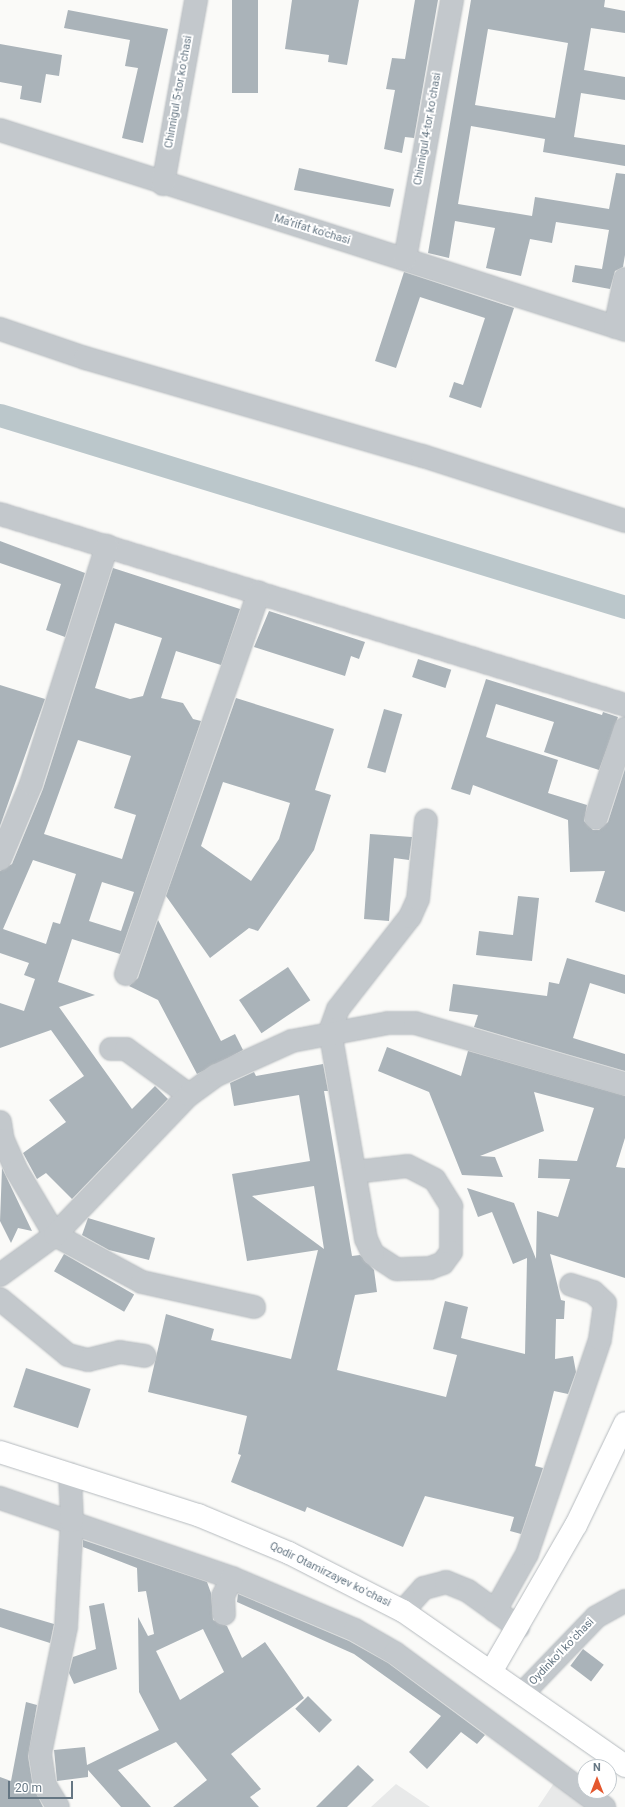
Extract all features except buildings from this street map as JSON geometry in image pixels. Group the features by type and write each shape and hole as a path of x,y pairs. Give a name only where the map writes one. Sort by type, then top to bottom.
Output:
{"main road":[{"path":"491,1672 544,1583 576,1525 625,1423"},
{"name":"Qodir Otamirzayev koʻchasi","path":"0,1452 198,1515 290,1553 403,1611 522,1694 609,1759"}],"street":[{"name":"Chinnigul 5-tor koʻchasi","path":"163,184 196,0"},
{"name":"Chinnigul 4-tor koʻchasi","path":"405,259 452,0"},
{"name":"Maʼrifat ko'chasi","path":"0,130 163,184 405,259 620,329"},
{"path":"620,329 625,279"},
{"path":"0,329 93,360 423,456 625,521"},
{"path":"0,514 625,705"},
{"path":"0,859 31,784 107,546"},
{"path":"126,974 259,593"},
{"path":"596,818 625,729"},
{"path":"355,1172 408,1166 435,1180 451,1206 452,1245 443,1263 430,1268 396,1269 373,1254 366,1239 330,1031 338,1009 410,917 418,899 426,820"},
{"path":"0,1274 55,1235 189,1095 217,1075 269,1049 330,1031 388,1022 415,1023 625,1084"},
{"path":"111,1049 126,1049 189,1095"},
{"path":"0,1122 3,1140 17,1171 55,1235 142,1282 254,1307"},
{"path":"495,1611 520,1570 600,1339 606,1304 593,1292 571,1285"},
{"path":"0,1299 68,1354 88,1360 120,1352 145,1356"},
{"path":"58,1807 45,1785 40,1754 66,1627 72,1521 70,1474"},
{"path":"0,1498 72,1521 232,1578 354,1630 395,1653 577,1785"},
{"path":"520,1570 544,1583"},
{"path":"224,1614 223,1596 232,1578"},
{"path":"403,1611 424,1588 446,1582 468,1591 518,1627"},
{"name":"Oydinkoʻl koʻchasi","path":"522,1694 596,1617 625,1601"},
{"path":"595,1799 604,1807"}],"shaded area":[{"path":"554,1783 590,1807 538,1807"},
{"path":"396,1784 430,1807 371,1807"}],"waterway":[{"path":"0,415 625,607"}]}
